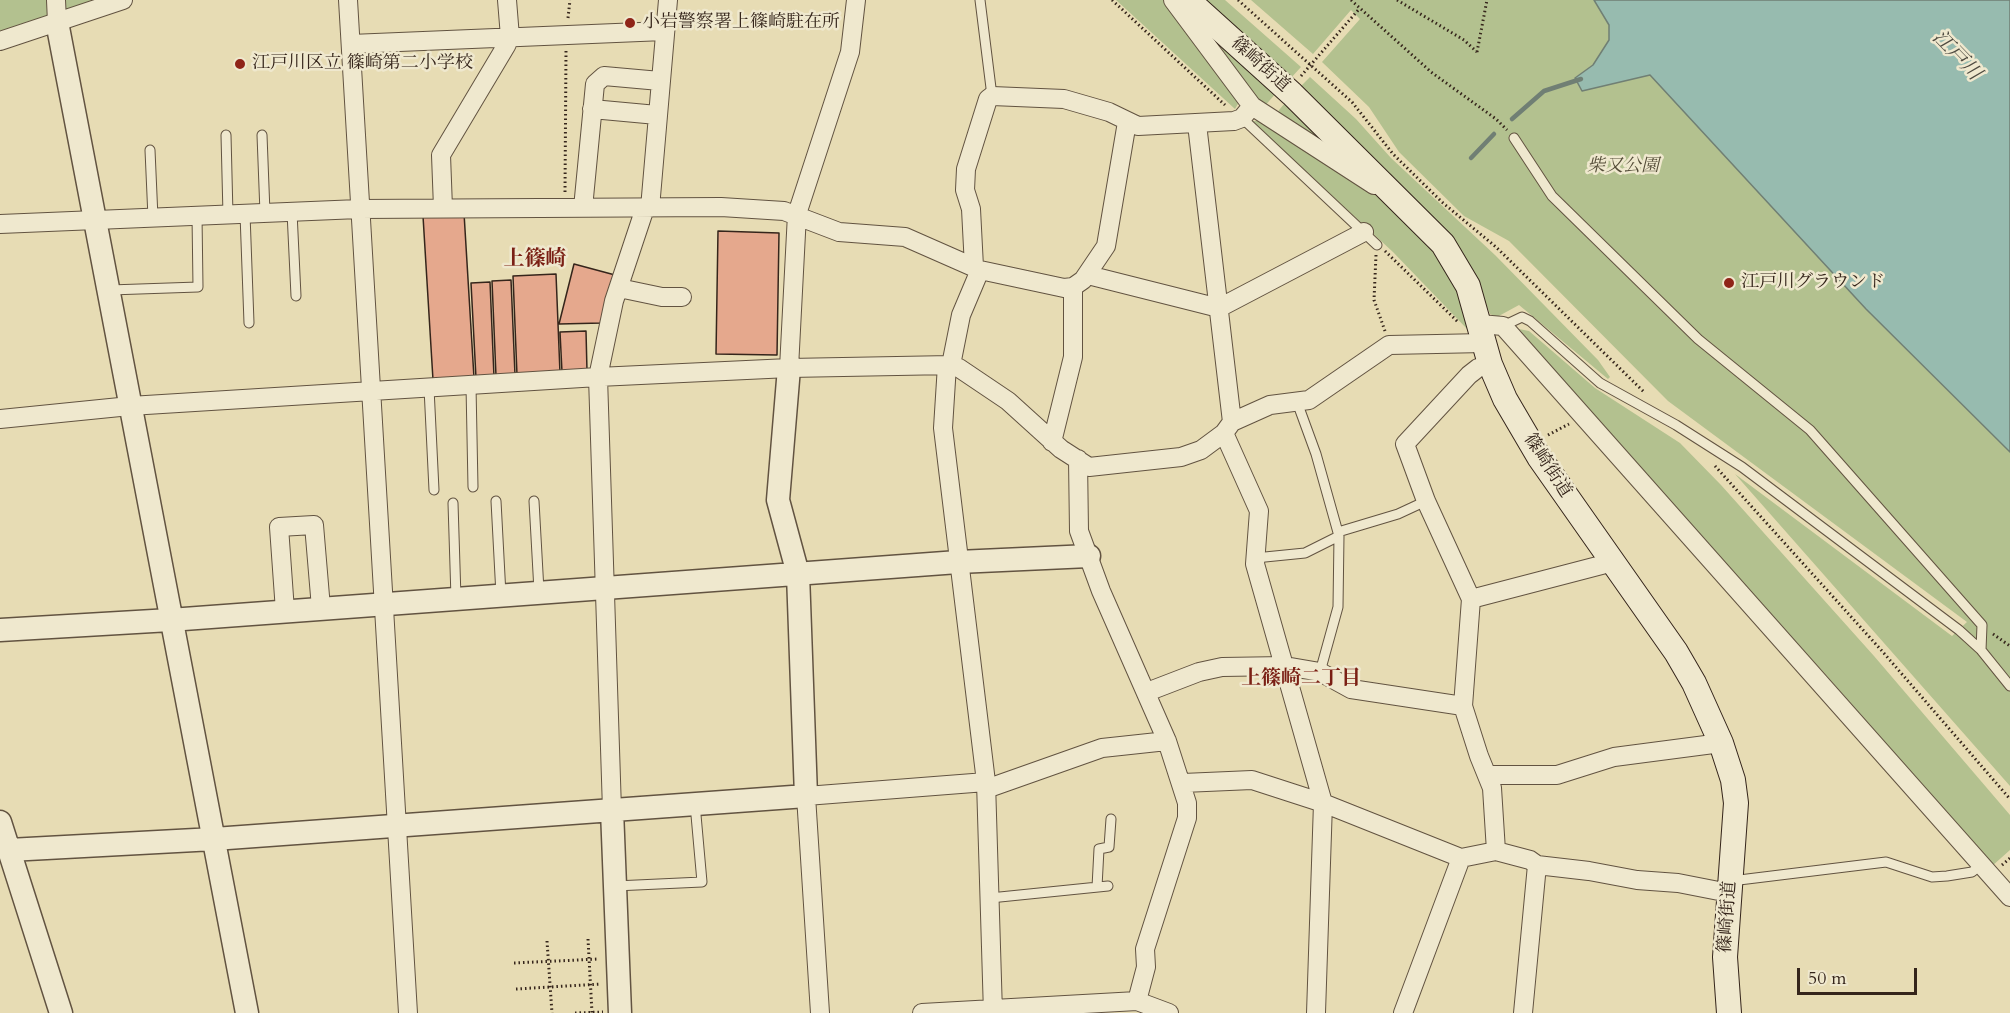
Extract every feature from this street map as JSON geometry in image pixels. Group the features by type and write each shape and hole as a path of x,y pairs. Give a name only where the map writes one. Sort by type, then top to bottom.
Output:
{"main road":[{"name":"篠崎街道","path":"1188,0 1292,94 1443,244 1456,263 1472,295 1505,399 1539,458 1677,652 1708,710 1733,780 1736,803 1725,957 1729,1013"}],"street":[{"path":"0,41 56,11 123,0"},
{"path":"348,0 395,826 408,1013"},
{"path":"443,208 441,155 510,37 507,0"},
{"path":"620,1013 598,377 619,288 647,208 668,0"},
{"path":"820,1013 806,796 798,574 778,500 789,368 797,214 850,51 856,0"},
{"path":"1173,0 1242,112 1410,209"},
{"path":"56,11 170,620 247,1013"},
{"path":"351,44 664,31"},
{"path":"575,208 595,84 604,76 660,81"},
{"path":"993,1010 986,785 943,428 949,365 961,315 977,269 971,209 965,190 966,169 988,99 992,96 1064,99 1109,112 1138,126 1197,124 1242,112"},
{"path":"592,110 657,114"},
{"path":"0,224 359,209 720,207 797,214 839,232 905,237 977,269 1064,288 1073,286 1088,274 1106,246 1127,122"},
{"path":"1197,124 1219,308 1228,428 1259,511 1255,558 1323,803 1316,1013"},
{"path":"1088,274 1219,308 1370,238"},
{"path":"1052,442 1073,357 1073,286"},
{"path":"619,288 662,297 682,297"},
{"path":"1484,337 1478,368 1406,444 1426,501 1471,599 1463,705 1492,788 1496,851"},
{"path":"0,419 130,406 598,377 789,368 949,365 1008,401 1052,442 1089,467 1181,457 1201,450 1228,428 1270,405 1309,400 1389,345 1484,337 1584,417 2010,897"},
{"path":"1078,459 1079,531 1101,591 1167,741 1183,783 1187,803 1187,818 1145,949 1146,967 1141,994 1130,1005"},
{"path":"285,611 279,527 314,525 321,608"},
{"path":"0,630 170,620 958,562 1089,556"},
{"path":"1471,599 1612,562"},
{"path":"1147,692 1199,672 1222,667 1285,666 1320,672 1352,689 1463,705"},
{"path":"4,852 986,785 1102,748 1167,741"},
{"path":"1488,775 1557,775 1614,757 1721,743"},
{"path":"1183,783 1251,780 1323,803 1461,858 1496,851 1530,860 1538,865 1637,880 1730,887"},
{"path":"0,822 4,852 62,1013"},
{"path":"1403,1013 1461,858"},
{"path":"1523,1013 1538,865"},
{"path":"922,1013 1130,1005 1169,1013"}],"lane":[{"path":"980,0 992,96"},
{"path":"1242,112 1370,238"},
{"path":"226,135 249,324"},
{"path":"262,135 265,213"},
{"path":"1514,138 1552,196 1698,339 1810,430 1982,626 1981,650"},
{"path":"150,150 153,218"},
{"path":"292,212 296,296"},
{"path":"108,290 198,287 197,216"},
{"path":"1484,337 1522,316 1530,321 1600,383 1676,424 1742,467 1959,630 1981,650 2010,686"},
{"path":"471,386 473,487"},
{"path":"429,388 434,490"},
{"path":"1297,402 1316,454 1338,534 1338,607 1320,672"},
{"path":"496,501 501,595"},
{"path":"534,501 539,592"},
{"path":"1255,558 1305,553 1338,534 1398,514 1426,501"},
{"path":"453,503 456,598"},
{"path":"615,886 702,882 695,804"},
{"path":"1097,887 1099,849 1110,847 1111,819"},
{"path":"1730,887 1886,862 1932,877 1972,872 1982,864"},
{"path":"990,898 1108,886"}],"path":[{"path":"570,0 566,35 564,142 575,208"},
{"path":"1112,0 1242,112"},
{"path":"1238,0 1352,102 1393,154 1443,202 1496,247 1646,394"},
{"path":"1351,0 1431,72 1496,119 1514,138"},
{"path":"1397,0 1464,40 1477,51 1487,0"},
{"path":"1305,72 1360,8"},
{"path":"1370,238 1484,337"},
{"path":"1370,238 1374,300 1389,345"},
{"path":"1542,438 1584,417"},
{"path":"1714,464 2010,799"},
{"path":"1982,626 2010,646"},
{"path":"588,939 592,1012"},
{"path":"548,941 552,1013"},
{"path":"514,963 607,958"},
{"path":"516,989 606,984"},
{"path":"575,1013 606,1012"}],"green space":[{"path":"0,0 103,0 0,33"},
{"path":"1116,0 1164,0 1239,102 1235,109"},
{"path":"1200,0 1225,0 1301,67 1290,79"},
{"name":"柴又公園","path":"1251,0 1594,0 1609,25 1609,40 1593,65 1575,78 1582,91 1650,74 1866,309 2010,452 2010,786 1735,474 1952,636 1967,622 1668,401 1509,241 1464,216 1399,152 1369,107 1322,62 1360,19 1351,10 1313,54"},
{"path":"1187,11 1277,92 1263,108"},
{"path":"1310,77 1356,119 1391,158 1495,255 1598,360 1610,377 1608,379 1519,305 1497,317 1490,314 1470,266 1428,212 1300,87"},
{"path":"1285,103 1359,171 1274,116"},
{"path":"1251,121 1264,121 1354,178 1426,236 1459,286 1469,331 1393,252"},
{"path":"1519,329 1529,331 1595,388 1680,443 1721,485 1874,656 2010,815 2010,850 1992,866 1827,676 1625,454"}],"water":[{"name":"江戸川","path":"1594,0 2010,0 2010,452 1866,309 1650,75 1582,91 1575,78 1593,65 1609,40 1609,25"}],"building":[{"path":"464,213 474,378 433,380 423,216"},
{"path":"718,231 779,233 777,355 716,354"},
{"path":"574,264 615,275 602,323 559,324"},
{"path":"556,274 560,373 517,375 513,276"},
{"path":"511,280 515,375 496,376 492,281"},
{"path":"490,282 494,377 476,378 471,283"},
{"path":"586,331 587,371 562,372 560,332"}],"waterway":[{"path":"1512,119 1544,91 1581,79"},
{"path":"1471,158 1494,134"}],"place":[{"name":"小岩警察署上篠崎駐在所","path":"630,23"},
{"name":"江戸川区立 篠崎第二小学校","path":"240,64"},
{"name":"江戸川グラウンド","path":"1729,283"}],"district":[{"name":"上篠崎","path":"535,260"},
{"name":"上篠崎二丁目","path":"1301,679"}]}
